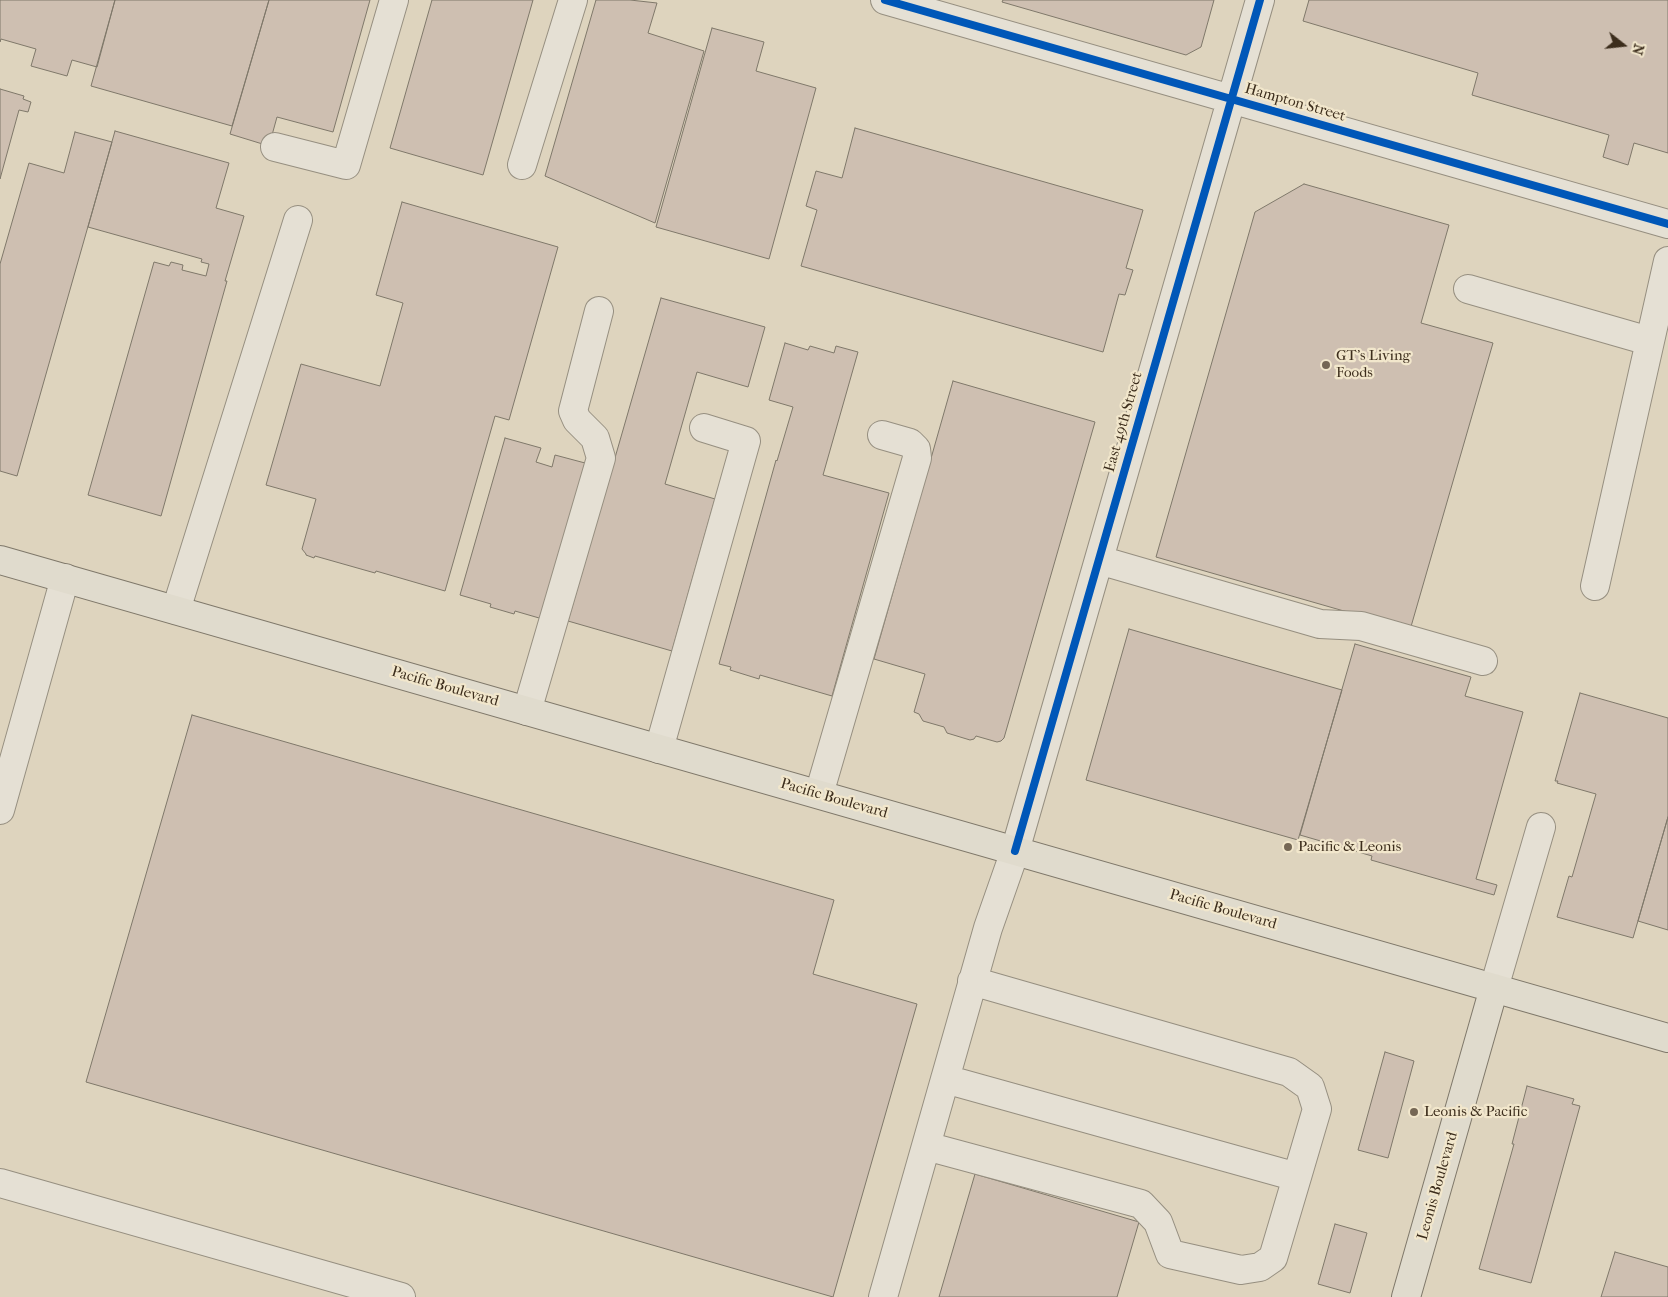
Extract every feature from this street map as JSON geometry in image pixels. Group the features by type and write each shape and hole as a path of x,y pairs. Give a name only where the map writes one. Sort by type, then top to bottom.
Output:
{"main road":[{"name":"Pacific Boulevard","path":"0,560 1668,1038"},
{"name":"Leonis Boulevard","path":"1406,1297 1494,988"}],"street":[{"path":"275,147 346,165 394,0"},
{"path":"522,165 573,0"},
{"name":"East 49th Street","path":"883,1297 972,981 1015,851 1260,0"},
{"name":"Hampton Street","path":"896,2 1668,224"},
{"path":"176,610 298,220"},
{"path":"1595,586 1668,261"},
{"path":"1468,289 1649,341"},
{"path":"527,711 600,458 595,438 577,420 573,411 599,311"},
{"path":"660,749 746,441 704,428"},
{"path":"818,794 917,458 916,449 910,443 882,435"},
{"path":"1099,560 1320,624 1361,626 1483,662"},
{"path":"0,810 65,578"},
{"path":"1494,988 1541,827"},
{"path":"926,1146 1141,1204 1158,1222 1170,1254 1241,1270 1260,1267 1273,1258 1317,1109 1310,1087 1289,1072 972,981"},
{"path":"945,1079 1297,1177"},
{"path":"0,1183 401,1297"}],"building":[{"path":"0,0 115,0 97,67 72,60 67,76 31,66 36,49 1,39 0,42"},
{"path":"115,0 269,0 232,126 91,86"},
{"path":"269,0 370,0 333,132 277,117 269,146 230,134"},
{"path":"432,0 533,0 483,175 390,148"},
{"path":"596,0 630,0 657,3 648,33 704,51 655,223 545,176"},
{"path":"1003,0 1214,0 1201,47 1186,55 1002,2"},
{"path":"1309,0 1668,0 1668,153 1634,143 1628,165 1603,157 1609,135 1472,95 1478,73 1303,21"},
{"path":"712,28 764,42 756,71 816,88 769,259 656,227"},
{"path":"0,89 24,96 23,99 31,102 28,112 19,110 0,179"},
{"path":"855,128 1143,210 1126,268 1133,270 1125,295 1119,294 1103,352 801,266 817,210 806,206 816,171 842,178"},
{"path":"115,131 229,163 216,208 244,216 161,516 88,495 154,262 169,266 171,262 183,265 182,270 206,276 209,264 201,262 202,259 88,227"},
{"path":"75,132 112,142 17,476 0,471 0,264 29,163 64,173"},
{"path":"1304,184 1449,225 1421,323 1493,343 1410,630 1156,557 1255,212"},
{"path":"402,202 558,247 509,420 495,416 445,591 376,571 375,573 306,555 302,549 316,499 266,485 301,364 380,386 403,303 376,295"},
{"path":"661,298 765,327 748,387 697,372 665,484 715,499 672,651 568,621"},
{"path":"785,343 808,350 810,346 834,353 836,346 858,352 823,475 889,493 832,696 760,675 759,679 730,670 731,667 719,664 776,460 793,407 769,400"},
{"path":"953,381 1095,422 1004,738 997,742 976,736 970,740 947,733 944,727 923,721 919,714 914,712 925,674 874,659"},
{"path":"505,438 541,448 536,462 552,467 555,455 585,463 546,620 515,611 514,614 490,607 491,604 460,595"},
{"path":"1129,629 1342,690 1298,840 1086,780"},
{"path":"1355,644 1471,677 1465,696 1523,712 1476,879 1497,885 1494,895 1371,860 1372,856 1300,835"},
{"path":"1580,693 1668,718 1668,817 1633,938 1557,917 1569,876 1572,877 1596,794 1555,781"},
{"path":"192,715 834,900 813,974 917,1004 833,1297 86,1082"},
{"path":"1668,817 1668,930 1638,921"},
{"path":"1385,1052 1414,1061 1388,1158 1358,1150"},
{"path":"1527,1086 1574,1099 1572,1104 1580,1106 1531,1283 1479,1269 1514,1144 1512,1144"},
{"path":"975,1174 1139,1222 1117,1297 939,1297"},
{"path":"1335,1224 1367,1233 1350,1293 1318,1284"},
{"path":"1615,1252 1668,1267 1668,1297 1601,1297"}],"cycle path":[{"path":"885,0 1668,224"},
{"path":"1015,851 1260,0"}],"place":[{"name":"GT's Living Foods","path":"1326,365"},
{"name":"Pacific & Leonis","path":"1288,847"},
{"name":"Leonis & Pacific","path":"1414,1112"}]}
